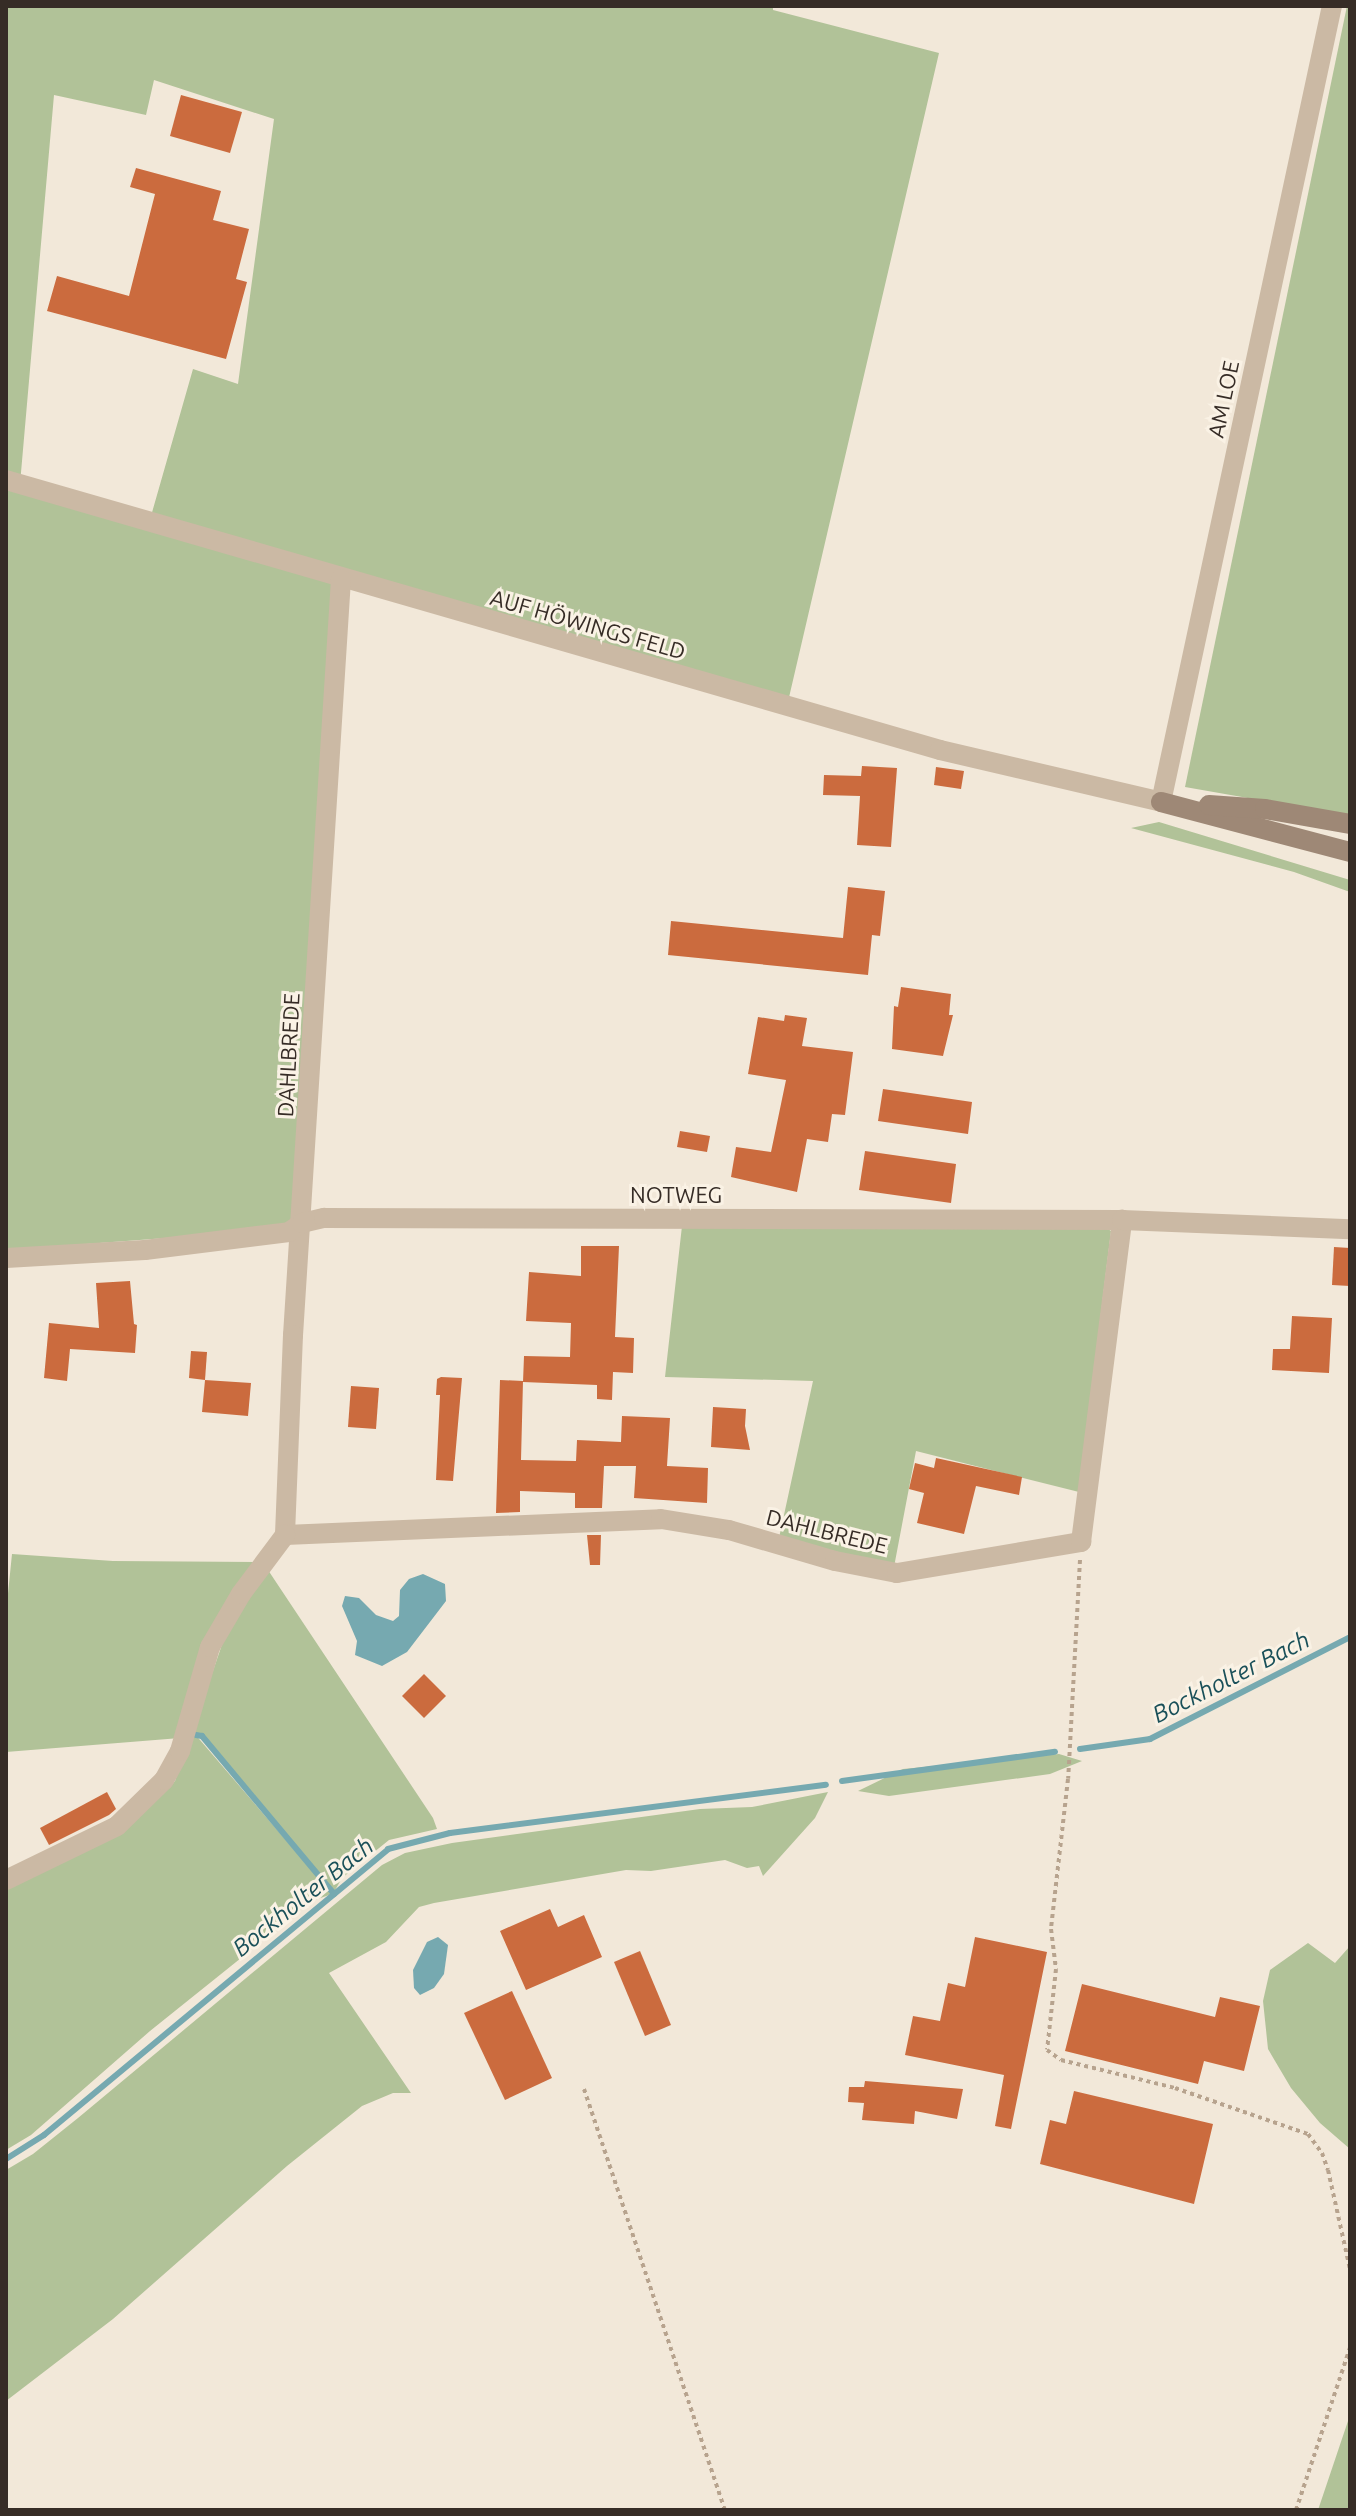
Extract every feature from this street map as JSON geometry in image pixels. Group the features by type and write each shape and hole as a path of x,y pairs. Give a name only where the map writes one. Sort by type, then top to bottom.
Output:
{"main road":[{"name":"AUF HÖWINGS FELD","path":"1161,802 1265,809 1350,824"},
{"name":"AUF HÖWINGS FELD","path":"1161,802 1350,852"}],"street":[{"name":"AM LOE","path":"1161,802 1332,6"},
{"name":"AUF HÖWINGS FELD","path":"6,480 940,750 1161,802"},
{"name":"DAHLBREDE","path":"341,579 293,1335 285,1535 661,1519 729,1530 835,1561 897,1573 1081,1542"},
{"name":"NOTWEG","path":"6,1258 145,1250 289,1232 302,1223 324,1218 1122,1220 1350,1229"},
{"path":"1081,1542 1122,1220"},
{"path":"6,1880 117,1826 134,1814 164,1780 180,1751 210,1647 241,1594 285,1535"}],"path":[{"path":"1081,1542 1068,1779 1051,1929 1056,1969 1047,2050 1061,2060 1175,2088 1308,2134 1322,2153 1328,2170 1350,2269"},
{"path":"584,2089 725,2510"},
{"path":"1296,2510 1350,2348"}],"green space":[{"path":"6,6 773,6 773,10 939,53 787,706 341,579 299,1220 285,1229 6,1250","holes":["154,80 274,119 238,384 193,369 149,523 20,484 54,95 146,115"]},
{"path":"1347,6 1350,6 1350,816 1185,787"},
{"path":"1159,822 1350,880 1350,892 1294,872 1131,828"},
{"path":"682,1226 1105,1227 1111,1231 1079,1492 916,1451 894,1567 779,1538 813,1381 665,1377"},
{"path":"12,1554 113,1561 257,1562 180,1738 6,1752 6,1613"},
{"path":"268,1570 433,1818 437,1829 389,1840 342,1878 334,1892 203,1735 194,1733 332,1894 312,1901 150,2031 31,2135 6,2150 6,1887 121,1831 175,1781 226,1633"},
{"path":"1059,1754 1082,1761 1050,1774 889,1796 858,1791 903,1769"},
{"path":"828,1792 815,1818 763,1876 759,1866 747,1868 725,1860 651,1871 626,1870 434,1903 419,1907 386,1942 329,1973 411,2093 393,2093 362,2106 287,2166 113,2319 6,2401 6,2170 33,2154 78,2118 382,1865 405,1853 452,1843 700,1809 752,1807"},
{"path":"1308,1943 1335,1963 1350,1946 1350,2149 1320,2123 1291,2088 1268,2049 1263,2001 1270,1970"},
{"path":"1350,2413 1350,2510 1318,2510 1348,2421"}],"water":[{"path":"423,1574 445,1584 446,1601 407,1652 382,1666 355,1655 357,1641 342,1606 345,1596 359,1598 376,1615 393,1621 399,1616 400,1590 409,1579"},
{"path":"438,1937 448,1945 444,1974 434,1988 420,1995 414,1988 413,1970 427,1942"}],"building":[{"path":"181,95 242,112 230,153 170,136"},
{"path":"136,168 221,191 213,220 249,229 236,279 247,282 226,359 47,311 57,276 129,296 155,194 130,187"},
{"path":"862,766 897,768 891,847 857,845 860,796 823,795 824,775 861,776"},
{"path":"936,767 964,771 961,789 934,785"},
{"path":"848,887 885,891 880,936 872,935 868,975 668,955 671,921 843,938"},
{"path":"901,987 951,994 949,1015 953,1015 943,1056 892,1049 894,1006 898,1007"},
{"path":"785,1015 807,1018 802,1046 853,1052 845,1115 832,1114 828,1142 807,1139 797,1192 731,1177 736,1147 771,1152 786,1080 748,1074 758,1017 784,1021"},
{"path":"883,1089 972,1102 968,1134 878,1121"},
{"path":"680,1131 710,1136 707,1152 677,1147"},
{"path":"865,1151 956,1164 951,1203 859,1190"},
{"path":"581,1246 619,1246 615,1337 634,1338 633,1373 613,1372 612,1400 597,1399 597,1385 523,1382 524,1356 570,1357 571,1323 526,1321 529,1272 581,1276"},
{"path":"1334,1247 1350,1248 1350,1286 1332,1285"},
{"path":"130,1281 134,1324 137,1325 135,1353 70,1349 67,1381 44,1378 49,1323 99,1328 96,1283"},
{"path":"1292,1316 1332,1318 1329,1373 1272,1370 1273,1349 1290,1349"},
{"path":"191,1351 207,1352 205,1380 189,1378"},
{"path":"462,1378 453,1481 436,1480 440,1395 436,1395 437,1379"},
{"path":"205,1380 251,1383 248,1416 202,1412"},
{"path":"500,1380 523,1381 521,1460 576,1461 577,1440 621,1442 622,1416 670,1418 667,1466 708,1468 707,1503 634,1498 636,1466 604,1466 602,1508 575,1508 575,1493 520,1491 520,1512 496,1513"},
{"path":"351,1386 379,1388 376,1429 348,1427"},
{"path":"713,1407 746,1409 745,1426 750,1450 711,1447"},
{"path":"936,1458 1022,1477 1019,1495 976,1486 964,1534 917,1523 924,1493 909,1489 915,1463 934,1468"},
{"path":"587,1535 601,1535 600,1565 590,1565"},
{"path":"424,1674 446,1696 424,1718 402,1696"},
{"path":"107,1792 116,1809 49,1845 40,1828"},
{"path":"550,1909 558,1927 584,1915 602,1957 526,1990 500,1931"},
{"path":"975,1937 1047,1952 1011,2129 995,2126 1004,2075 905,2055 913,2016 940,2021 948,1983 965,1987"},
{"path":"640,1951 671,2025 645,2036 614,1962"},
{"path":"1082,1984 1215,2017 1220,1997 1260,2006 1244,2071 1204,2061 1198,2084 1065,2051"},
{"path":"512,1991 552,2078 505,2100 464,2013"},
{"path":"865,2081 963,2089 957,2119 915,2111 914,2124 862,2120 864,2103 848,2102 849,2087 864,2087"},
{"path":"1074,2091 1213,2124 1194,2204 1040,2164 1050,2120 1066,2124"}],"waterway":[{"name":"Bockholter Bach","path":"1080,1749 1150,1739 1350,1637"},
{"path":"196,1735 202,1736 334,1894"},
{"name":"Bockholter Bach","path":"842,1781 1055,1752"},
{"name":"Bockholter Bach","path":"6,2159 44,2135 388,1849 450,1833 826,1785"}]}
